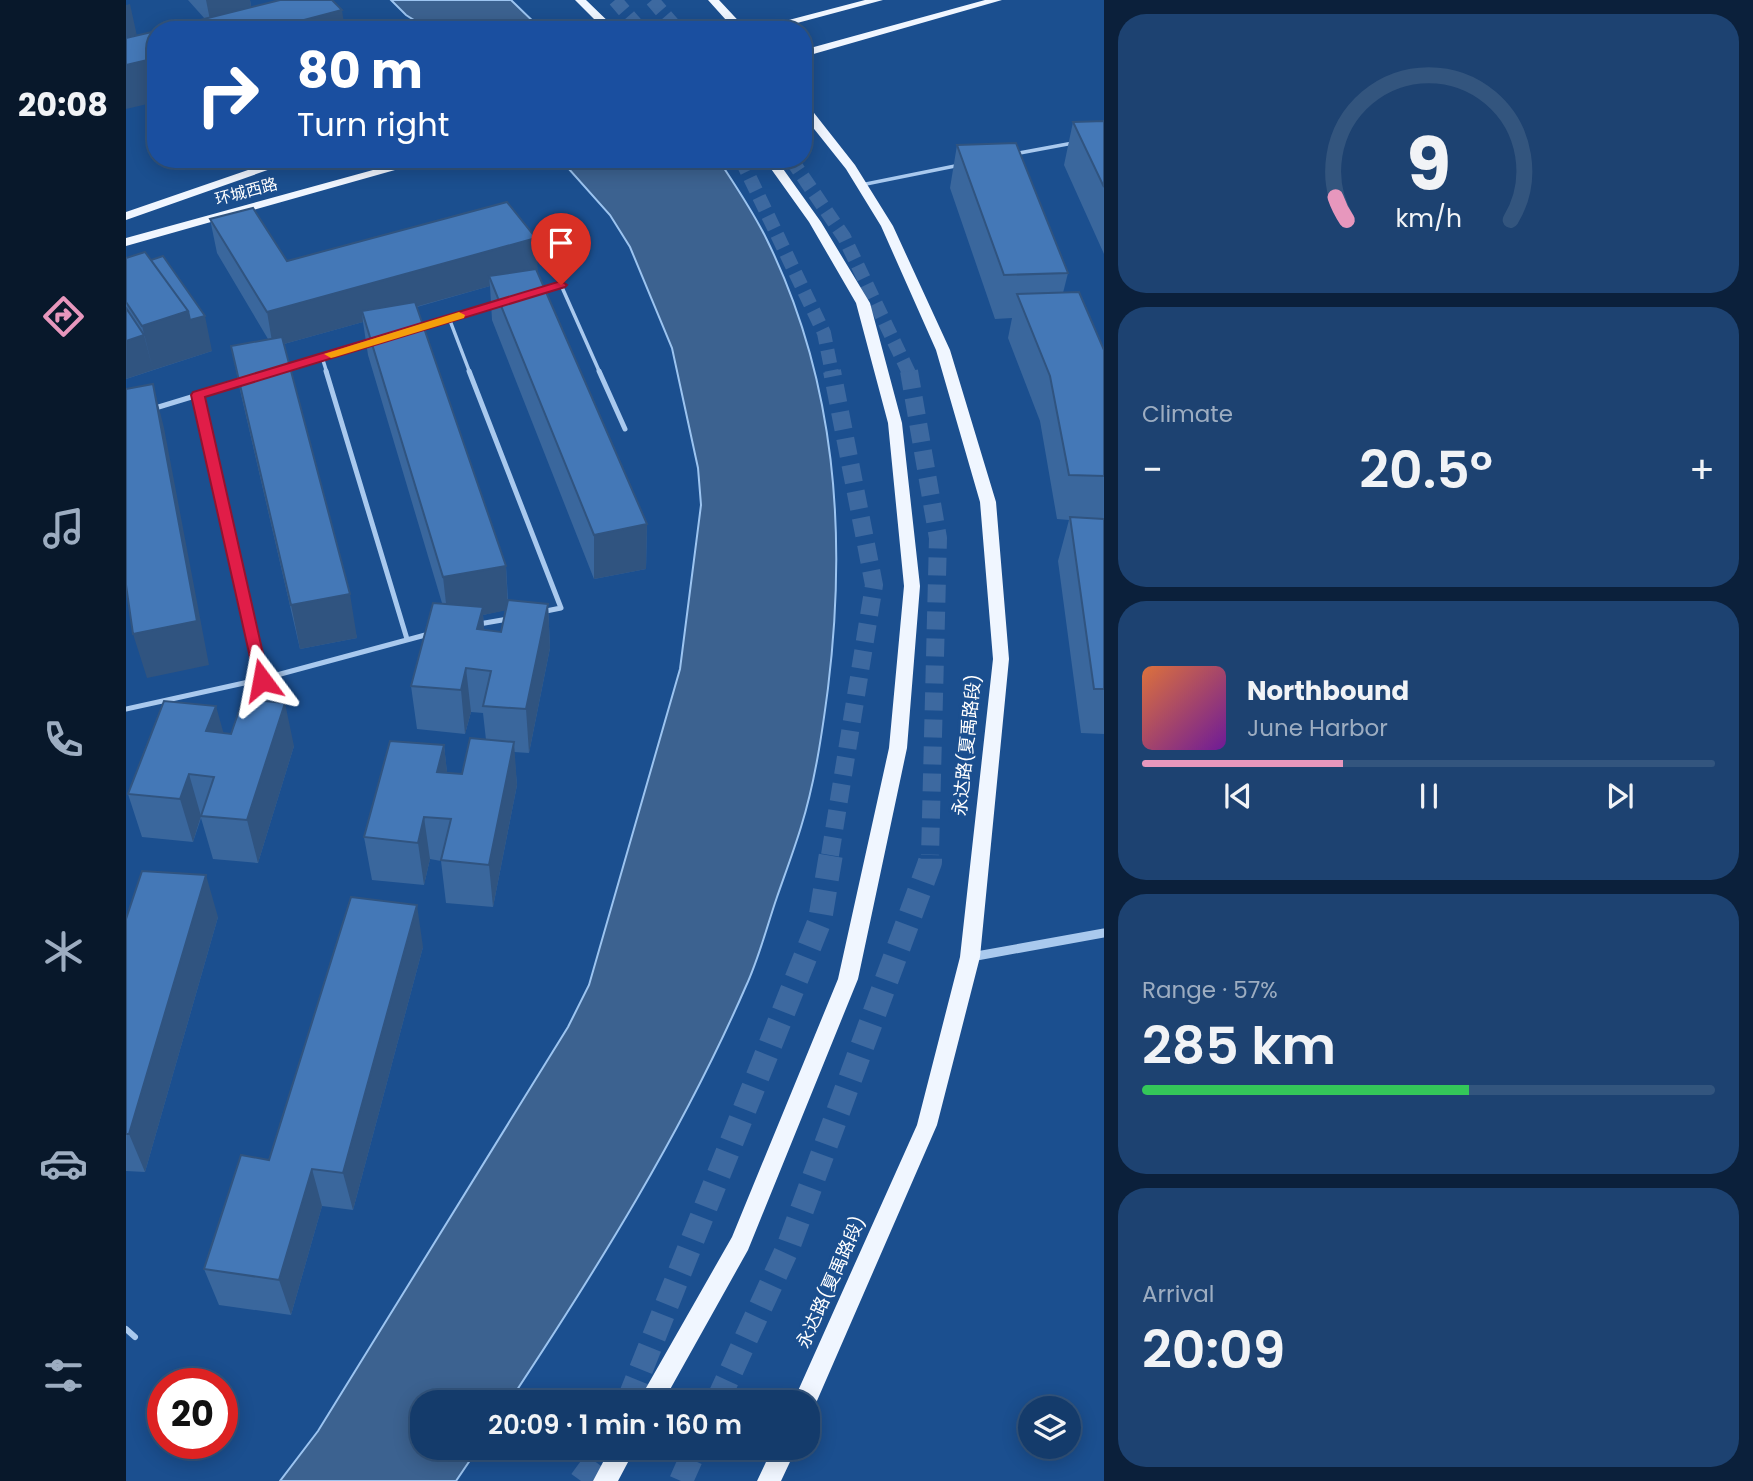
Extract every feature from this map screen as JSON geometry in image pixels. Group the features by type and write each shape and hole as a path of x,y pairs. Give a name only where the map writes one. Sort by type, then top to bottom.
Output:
{"main road":[{"path":"580,0 602,21"},
{"path":"713,0 733,21"},
{"path":"793,21 878,0"},
{"path":"812,51 997,0"},
{"name":"永达路(夏禹路段)","path":"810,1390 927,1125 970,957 1000,659 988,502 943,351 887,226 861,185 812,119"},
{"name":"环城西路","path":"126,216 267,168"},
{"name":"环城西路","path":"126,242 394,168"},
{"path":"657,1390 740,1243 848,979 898,748 912,586 895,423 863,303 815,222 776,168"},
{"path":"605,1481 617,1460"},
{"path":"769,1481 779,1460"}],"street":[{"path":"970,957 1104,933"}],"lane":[{"path":"1009,155 1077,142"},
{"path":"861,185 969,163"},
{"path":"536,292 561,285 625,429"},
{"path":"411,330 511,300"},
{"path":"449,318 561,608 535,613"},
{"path":"272,372 373,342"},
{"path":"322,357 407,639"},
{"path":"150,409 248,380"},
{"path":"198,395 262,680"},
{"path":"471,626 509,618"},
{"path":"126,709 262,680 432,634"},
{"path":"126,1329 135,1337"}],"water":[{"path":"391,0 511,0 533,21 416,21"},
{"path":"568,168 724,168 762,229 790,293 808,348 822,403 831,459 836,573 834,630 826,705 806,810 759,953 721,1041 666,1147 606,1251 517,1390 410,1390 410,1460 470,1460 456,1481 280,1481 318,1431 568,1027 589,985 680,669 701,505 698,468 672,348 630,247 610,215"}],"building":[{"path":"280,0 332,0 342,10 300,21 196,21"},
{"path":"147,33 147,60 126,65 126,38"},
{"path":"1104,121 1104,187 1073,122"},
{"path":"1016,143 1068,273 1004,275 957,145"},
{"path":"507,202 536,238 267,312 210,219 253,208 287,261"},
{"path":"145,252 188,311 142,326 126,302 126,258"},
{"path":"163,256 205,316 190,320 188,311 151,260"},
{"path":"536,269 647,524 594,535 489,276"},
{"path":"1079,292 1104,350 1104,476 1069,475 1050,376 1017,294"},
{"path":"415,302 506,566 443,577 362,311"},
{"path":"126,308 144,335 126,341"},
{"path":"282,337 350,594 291,605 231,346"},
{"path":"153,384 197,621 133,634 126,585 126,389"},
{"path":"1070,517 1104,519 1104,689 1094,689"},
{"path":"508,600 548,604 526,709 483,706 491,671 466,668 461,690 411,686 433,603 483,607 477,629 501,632"},
{"path":"243,699 285,703 247,820 201,816 214,777 189,774 180,799 128,794 164,701 216,706 206,731 231,734"},
{"path":"470,738 514,742 489,865 441,860 451,819 424,817 418,843 364,837 390,741 444,745 437,772 462,774"},
{"path":"142,871 206,875 129,1134 126,1134 126,919"},
{"path":"351,897 417,905 343,1173 312,1169 279,1280 204,1269 241,1155 269,1160"}],"tunnel":[{"path":"615,0 633,21"},
{"path":"652,0 670,21"},
{"path":"745,168 824,333 832,373"},
{"path":"797,168 844,237 909,373"},
{"path":"830,855 874,585 832,371"},
{"path":"909,371 938,538 930,855"},
{"path":"633,1390 820,920 831,854"},
{"path":"723,1390 789,1245 930,862 930,855"},
{"path":"581,1481 596,1460"},
{"path":"681,1481 690,1460"}],"slow traffic":[{"path":"331,354 459,315"}],"route":[{"path":"262,680 198,395 561,285"}]}
